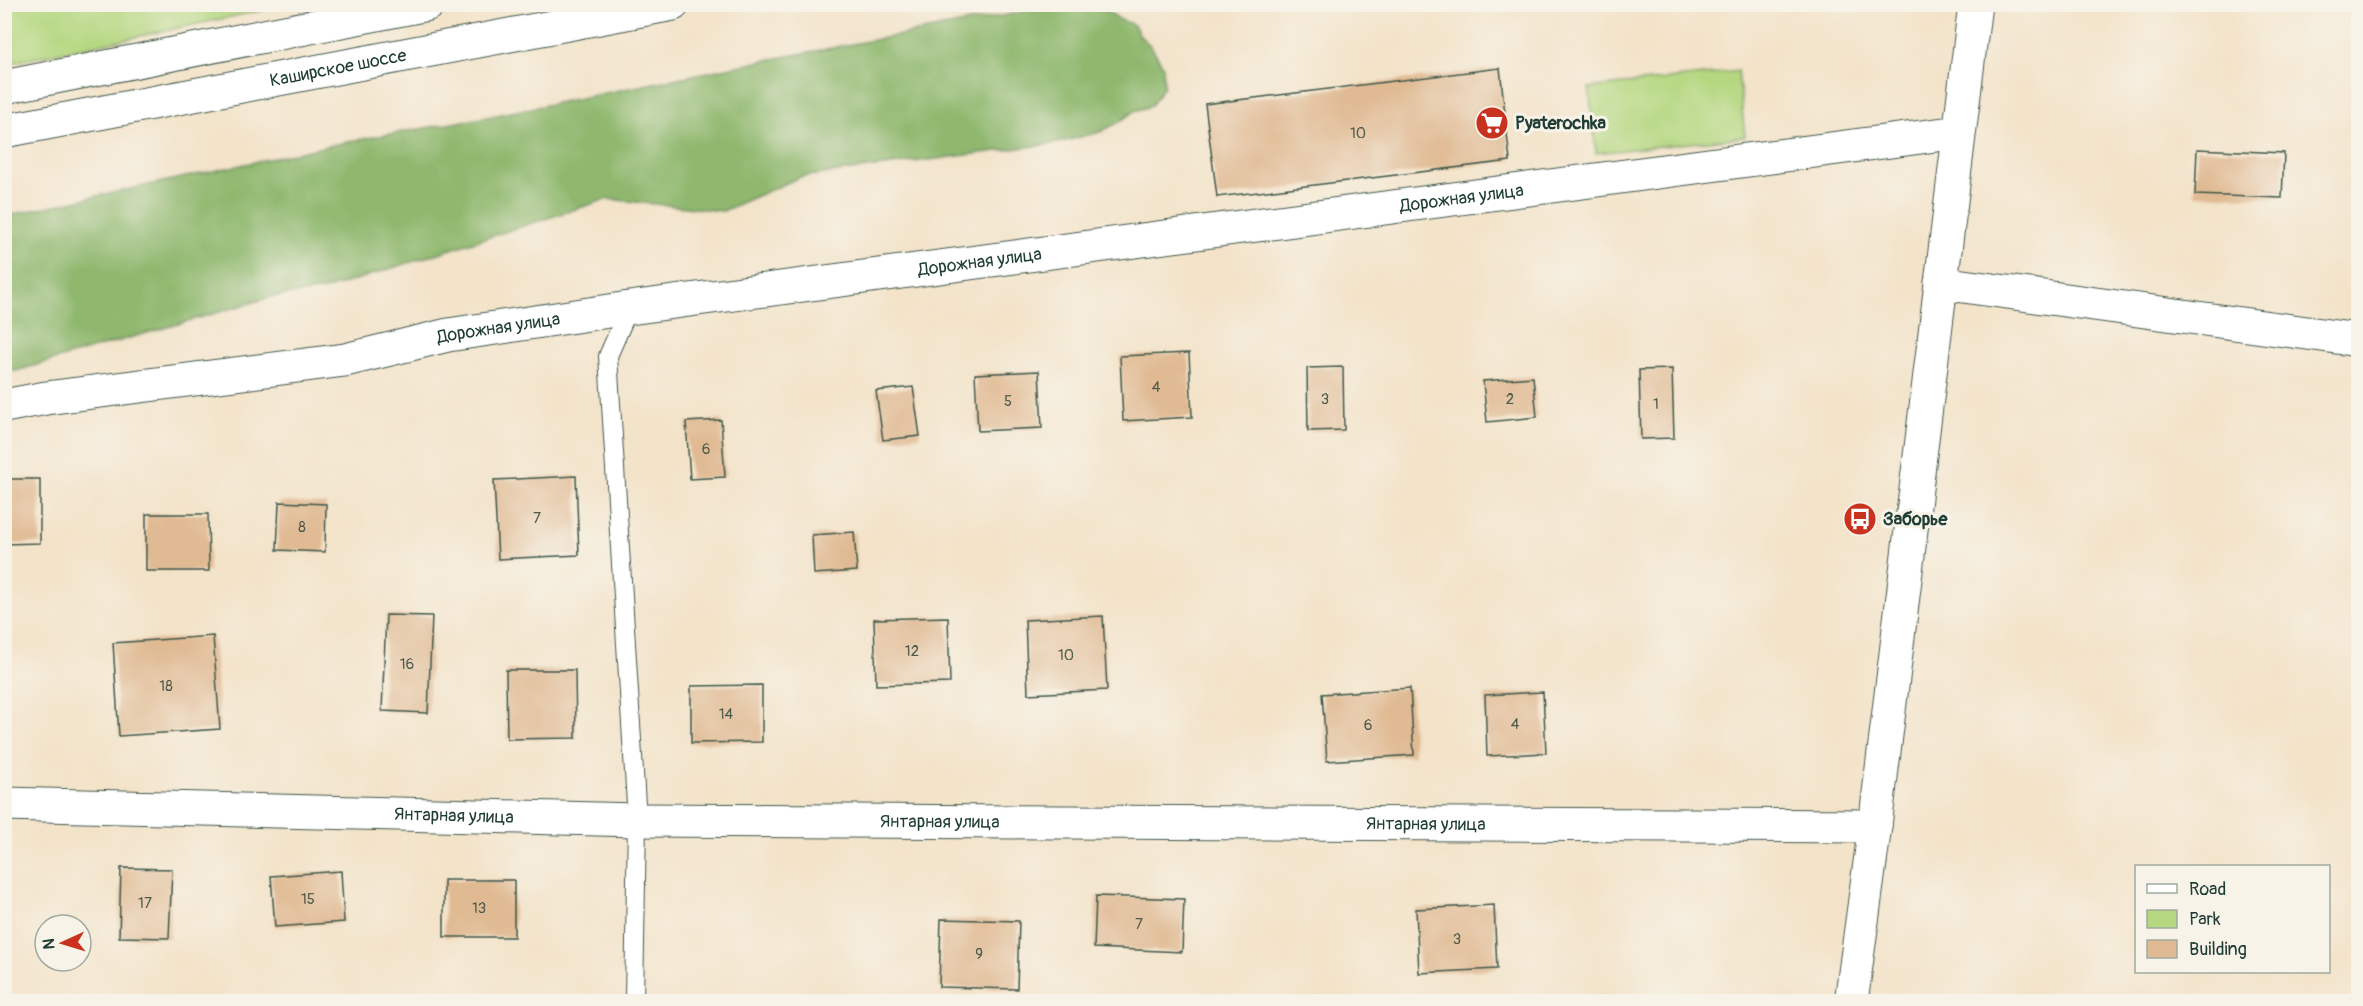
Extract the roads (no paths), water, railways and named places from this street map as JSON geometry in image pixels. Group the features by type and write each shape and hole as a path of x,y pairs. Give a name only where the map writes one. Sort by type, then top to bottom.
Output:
{"street":[{"path":"4,87 428,4"},
{"name":"Каширское шоссе","path":"4,131 673,4"},
{"path":"1851,1002 1875,826 1975,4"},
{"name":"Дорожная улица","path":"4,406 46,398 345,360 448,335 629,309 1959,132"},
{"path":"1941,283 2358,340"},
{"name":"Янтарная улица","path":"4,804 637,820 1875,826"}],"lane":[{"path":"629,309 608,356 637,820 634,1002"}],"place":[{"name":"Pyaterochka","path":"1492,123"},
{"name":"Заборье","path":"1860,519"}]}
